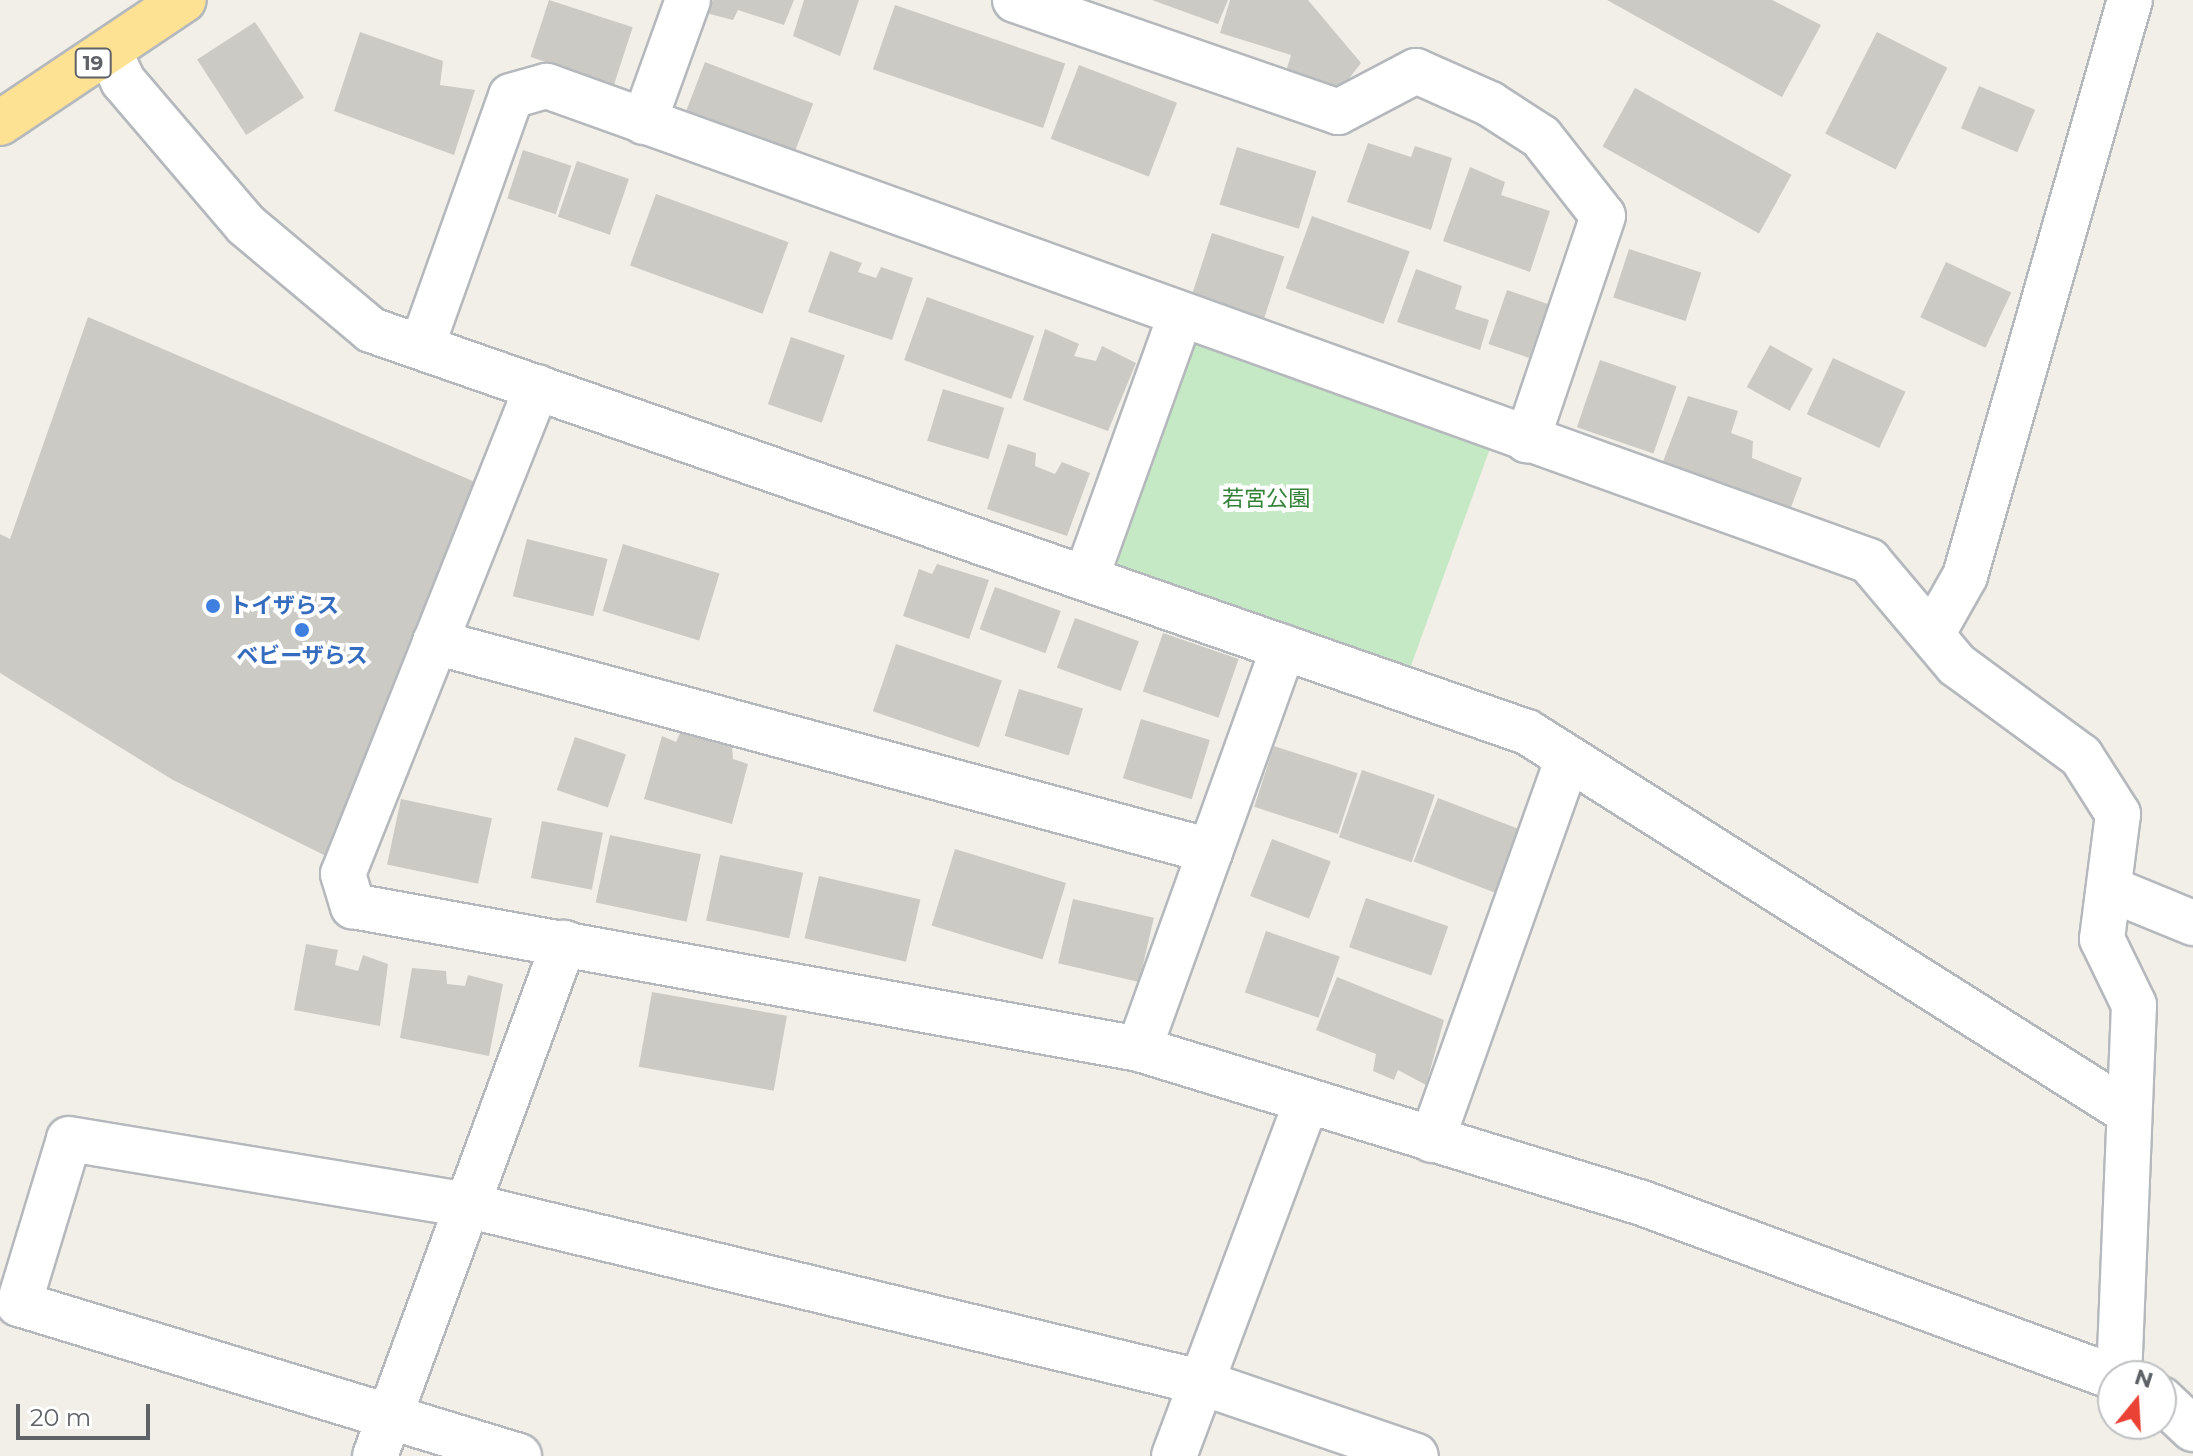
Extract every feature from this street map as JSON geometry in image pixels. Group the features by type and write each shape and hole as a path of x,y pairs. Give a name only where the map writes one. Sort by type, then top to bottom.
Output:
{"highway":[{"name":"19","path":"0,123 110,53 184,0"}],"street":[{"path":"644,122 688,0"},
{"path":"1015,0 1338,112 1416,71 1490,104 1541,137 1603,216 1527,440"},
{"path":"1934,631 1965,576 2130,0"},
{"path":"110,53 123,81 246,225 371,330 1527,732 2128,1112"},
{"path":"422,346 511,96 547,86 1180,317 1869,561 1934,631 1957,665 2081,756 2118,814 2102,939 2134,1005 2120,1360"},
{"path":"1086,578 1180,317"},
{"path":"537,387 343,874 353,906 1139,1049 1306,1103 1642,1203 2097,1371"},
{"path":"435,642 1210,851"},
{"path":"1139,1049 1284,647"},
{"path":"1432,1140 1568,758"},
{"path":"2110,889 2193,923"},
{"path":"382,1436 564,943"},
{"path":"1174,1456 1306,1103"},
{"path":"519,1456 382,1436 19,1304 69,1139 466,1205 1200,1382 1416,1456"},
{"path":"2177,1414 2193,1429"}],"green space":[{"name":"若宮公園","path":"1190,340 1490,449 1405,682 1105,573"}],"building":[{"path":"549,0 633,27 614,84 530,57"},
{"path":"713,0 794,0 784,25 738,10 733,20 706,13"},
{"path":"804,0 859,0 840,56 793,36"},
{"path":"1152,0 1228,0 1218,24"},
{"path":"1230,0 1308,0 1361,63 1331,102 1283,81 1291,55 1220,33"},
{"path":"1607,0 1772,0 1821,25 1782,97"},
{"path":"895,5 1065,64 1043,128 873,69"},
{"path":"255,22 304,97 246,135 197,60"},
{"path":"360,32 443,61 440,85 475,90 454,155 334,111"},
{"path":"1877,32 1947,68 1896,169 1825,134"},
{"path":"705,62 813,104 790,165 681,124"},
{"path":"1079,65 1177,103 1149,176 1051,139"},
{"path":"1979,86 2035,110 2017,152 1961,128"},
{"path":"1635,88 1792,175 1759,233 1603,147"},
{"path":"1368,143 1411,157 1415,146 1452,158 1431,230 1347,202"},
{"path":"1237,147 1316,171 1299,229 1219,204"},
{"path":"523,150 572,166 556,214 507,199"},
{"path":"577,161 629,179 610,235 558,217"},
{"path":"1470,167 1505,182 1501,195 1550,211 1530,272 1443,241"},
{"path":"656,194 788,242 763,314 630,265"},
{"path":"1312,216 1410,252 1383,324 1286,288"},
{"path":"1212,233 1284,256 1264,318 1192,295"},
{"path":"1629,249 1701,272 1686,321 1613,298"},
{"path":"830,251 862,263 858,272 876,278 881,267 913,278 892,340 808,312"},
{"path":"1946,262 2011,292 1985,348 1920,317"},
{"path":"1416,269 1462,286 1455,309 1489,320 1480,350 1397,322"},
{"path":"1507,290 1548,304 1529,358 1488,344"},
{"path":"927,297 1034,336 1011,399 904,360"},
{"name":"トイザらス","path":"88,317 475,482 326,856 173,780 0,673 0,534 10,539"},
{"path":"1045,329 1079,344 1074,356 1096,361 1102,346 1136,363 1108,431 1023,400"},
{"path":"791,337 845,356 822,423 768,404"},
{"path":"1770,345 1813,369 1790,411 1747,387"},
{"path":"1833,358 1906,392 1879,448 1807,414"},
{"path":"1600,360 1677,386 1653,454 1577,427"},
{"path":"943,389 1004,408 988,459 927,441"},
{"path":"1688,396 1738,411 1731,433 1753,441 1752,458 1802,478 1788,515 1659,472"},
{"path":"1008,444 1036,453 1035,466 1055,474 1062,462 1090,473 1067,536 987,509"},
{"path":"527,539 608,559 593,616 513,596"},
{"path":"623,544 720,574 699,640 603,611"},
{"path":"937,564 989,580 969,639 903,616 919,569 932,574"},
{"path":"995,587 1061,611 1045,653 980,629"},
{"path":"1075,618 1139,641 1121,691 1057,668"},
{"path":"1163,633 1239,659 1218,718 1143,692"},
{"path":"896,644 1002,680 979,748 873,711"},
{"path":"1019,689 1083,709 1069,755 1005,736"},
{"path":"1141,719 1210,740 1192,799 1123,778"},
{"path":"680,733 732,747 733,759 748,764 732,824 644,799 662,736 676,742"},
{"path":"575,737 626,755 608,808 557,790"},
{"path":"1274,746 1358,773 1338,834 1254,807"},
{"path":"1362,770 1435,795 1412,862 1339,837"},
{"path":"1438,798 1520,830 1496,893 1414,861"},
{"path":"401,799 492,818 478,884 387,865"},
{"path":"542,821 603,833 592,890 531,878"},
{"path":"610,835 701,854 687,922 596,902"},
{"path":"1272,839 1331,862 1309,919 1250,896"},
{"path":"955,849 1066,883 1043,959 932,926"},
{"path":"720,855 803,873 789,938 706,921"},
{"path":"819,876 920,899 906,962 805,938"},
{"path":"1366,898 1448,926 1431,975 1349,947"},
{"path":"1073,899 1154,918 1139,982 1058,963"},
{"path":"1266,931 1340,956 1319,1018 1245,992"},
{"path":"306,944 338,950 335,965 358,971 363,955 388,964 380,1026 294,1010"},
{"path":"412,968 446,971 447,984 465,986 468,975 503,984 489,1056 400,1038"},
{"path":"1337,977 1444,1020 1426,1085 1398,1070 1394,1080 1373,1071 1376,1054 1316,1030"},
{"path":"652,992 787,1016 774,1091 639,1067"}],"place":[{"name":"トイザらス","path":"213,606"},
{"name":"ベビーザらス","path":"302,630"}]}
